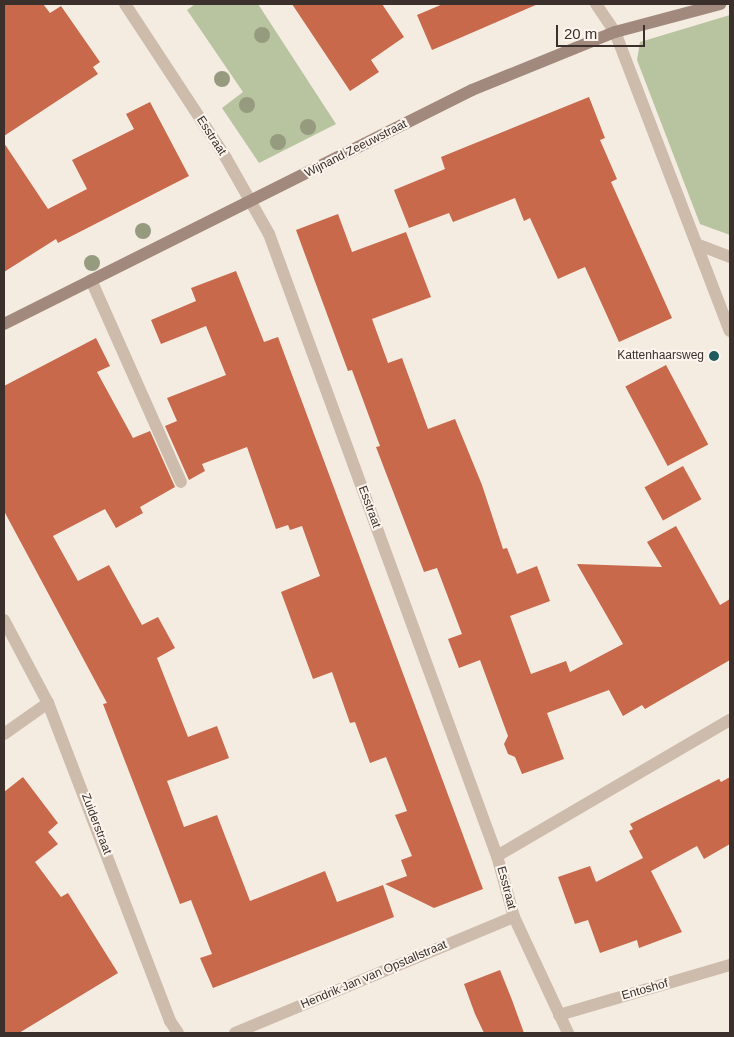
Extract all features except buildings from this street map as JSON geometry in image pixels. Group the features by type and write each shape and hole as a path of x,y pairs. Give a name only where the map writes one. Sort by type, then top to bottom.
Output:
{"main road":[{"name":"Wijnand Zeeuwstraat","path":"4,324 252,202 472,90 615,32 720,4"}],"street":[{"name":"Esstraat","path":"125,4 252,202 269,234 497,856 514,917 568,1033"},
{"path":"596,4 615,32 699,245 730,331"},
{"path":"699,245 730,257"},
{"path":"91,280 181,482"},
{"name":"Zuiderstraat","path":"4,620 48,703 170,1020 178,1033"},
{"path":"4,734 48,703"},
{"path":"497,856 730,720"},
{"name":"Hendrik Jan van Opstallstraat","path":"235,1033 514,917"},
{"name":"Entoshof","path":"559,1015 730,965"}],"green space":[{"path":"195,4 258,4 336,124 259,163 222,108 243,92 187,10"},
{"path":"730,15 730,235 700,224 637,60 640,42"}],"place":[{"name":"Kattenhaarsweg","path":"714,356"}]}
